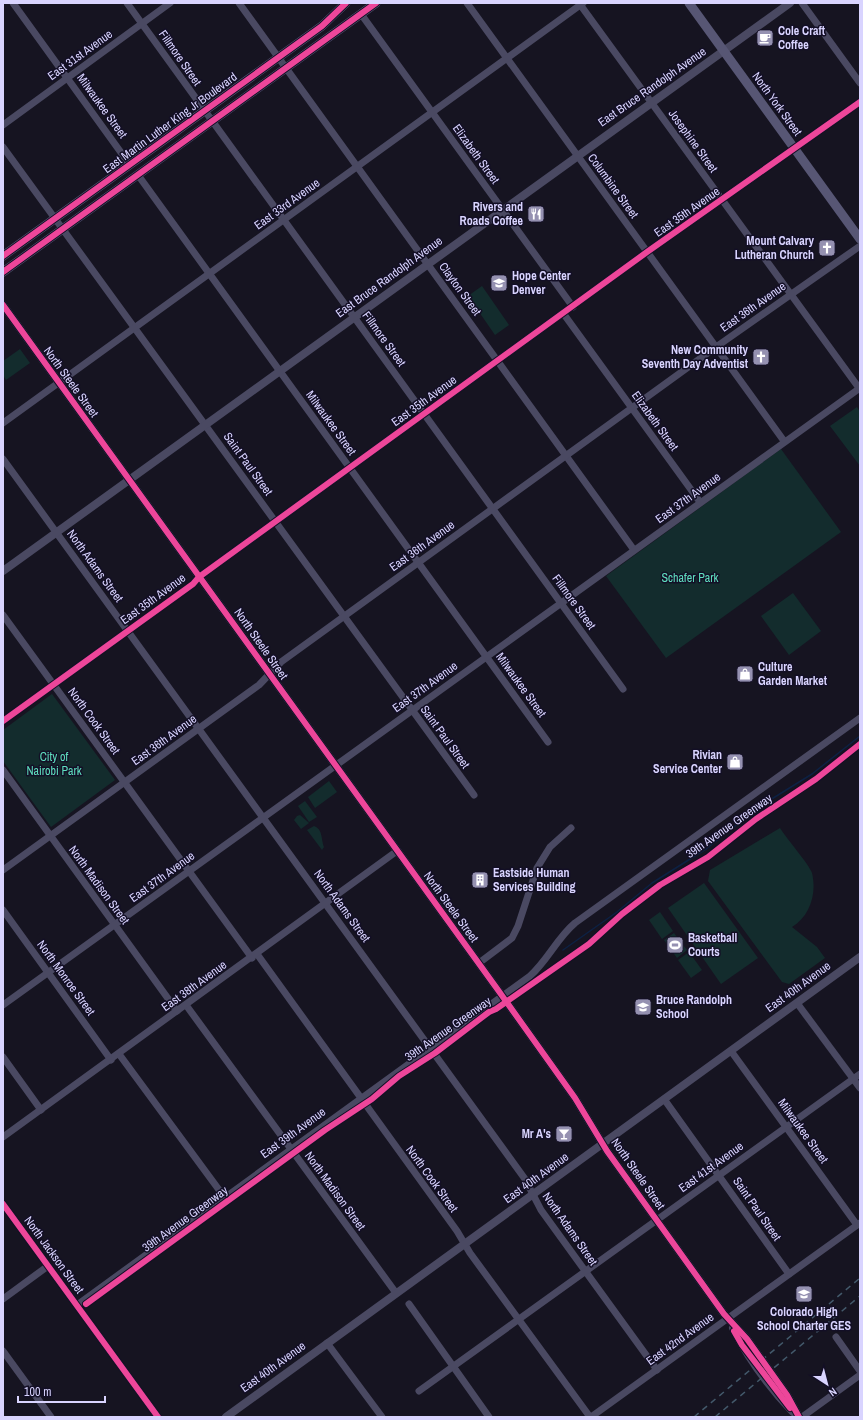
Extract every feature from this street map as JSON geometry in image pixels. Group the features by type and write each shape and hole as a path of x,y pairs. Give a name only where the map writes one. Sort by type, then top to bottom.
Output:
{"main road":[{"name":"East Martin Luther King Jr Boulevard","path":"3,256 279,58 330,20 346,3"},
{"name":"East Martin Luther King Jr Boulevard","path":"3,272 376,3"},
{"name":"North York Street","path":"689,3 860,239"}],"street":[{"name":"Milwaukee Street","path":"13,3 130,165"},
{"name":"Fillmore Street","path":"127,3 283,220 494,508 623,689"},
{"name":"East 31st Avenue","path":"3,125 170,3"},
{"name":"Clayton Street","path":"240,3 634,550"},
{"name":"Columbine Street","path":"466,3 784,441"},
{"name":"East Bruce Randolph Avenue","path":"3,571 790,3"},
{"path":"802,3 860,83"},
{"name":"East 33rd Avenue","path":"3,423 581,4"},
{"name":"Josephine Street","path":"581,4 859,388"},
{"name":"Elizabeth Street","path":"361,14 573,306"},
{"name":"East 35th Avenue","path":"3,721 563,313 860,102"},
{"name":"Saint Paul Street","path":"3,147 474,796"},
{"name":"Milwaukee Street","path":"138,175 208,274 548,742"},
{"name":"East 36th Avenue","path":"3,870 259,685 281,662 418,562 716,347 860,246"},
{"name":"North Steele Street","path":"3,305 575,1098 602,1144 728,1318 742,1345 781,1398 798,1417"},
{"name":"Elizabeth Street","path":"563,313 700,502"},
{"name":"East 37th Avenue","path":"3,1005 859,388"},
{"name":"North Adams Street","path":"3,459 525,1178 541,1210 656,1370"},
{"name":"North Cook Street","path":"3,615 189,871 360,1098 591,1417"},
{"name":"East 39th Avenue","path":"77,1305 431,1047 504,999 540,967 559,939 575,923 860,718"},
{"name":"North Madison Street","path":"3,770 177,1012"},
{"path":"479,964 512,938 518,926 537,868 550,847 571,828"},
{"name":"East 38th Avenue","path":"3,1137 397,851"},
{"name":"North Monroe Street","path":"3,910 111,1060"},
{"name":"East 40th Avenue","path":"226,1417 860,957"},
{"path":"797,1003 860,1088"},
{"name":"North Madison Street","path":"186,1005 396,1293"},
{"name":"Milwaukee Street","path":"731,1051 859,1224"},
{"path":"119,1054 225,1198"},
{"path":"3,1057 41,1110"},
{"name":"East 41st Avenue","path":"419,1391 860,1074"},
{"name":"Saint Paul Street","path":"664,1099 790,1274"},
{"name":"North Jackson Street","path":"3,1204 158,1417"},
{"name":"East 42nd Avenue","path":"591,1417 859,1224"},
{"path":"3,1299 48,1266"},
{"path":"409,1304 489,1417"},
{"path":"836,1337 860,1372"},
{"path":"327,1343 382,1417"},
{"path":"3,1351 51,1417"},
{"path":"802,1417 860,1376"}],"green space":[{"path":"482,286 509,325 495,335 468,296"},
{"path":"20,349 30,363 6,380 3,375 3,361"},
{"path":"857,407 860,412 860,466 830,426"},
{"name":"Schafer Park","path":"781,449 841,532 666,658 606,576"},
{"path":"793,593 821,631 789,655 761,616"},
{"name":"City of Nairobi Park","path":"52,694 115,780 51,827 3,761 3,730"},
{"path":"329,781 337,792 315,808 308,797"},
{"path":"305,801 317,817 309,822 298,806"},
{"path":"300,815 309,823 301,829 294,820"},
{"path":"314,826 317,827 320,832 324,847 322,850 307,830"},
{"path":"780,828 810,869 814,889 808,911 792,927 817,947 825,958 789,984 782,982 708,881 710,870"},
{"path":"704,883 758,958 721,984 668,908"},
{"path":"660,912 673,931 662,939 649,920"},
{"name":"Basketball Courts","path":"674,933 687,950 677,958 664,940"},
{"path":"689,952 702,970 691,978 678,960"}],"waterway":[{"path":"563,950 617,912 652,883 706,849 762,805 812,774 860,736"}],"railway":[{"path":"694,1417 860,1278"},
{"path":"715,1417 860,1296"}],"cycle path":[{"path":"3,256 322,26 346,3"},
{"path":"3,272 376,3"},
{"path":"3,721 647,252 860,102"},
{"path":"3,305 498,990 575,1098 607,1151 724,1314 747,1339 787,1395 799,1417"},
{"name":"39th Avenue Greenway","path":"86,1304 325,1130 372,1099 399,1076 435,1053 489,1012 496,1009 589,944 622,914 660,885 708,857 756,819 816,779 860,744"},
{"path":"3,1204 158,1417"},
{"path":"734,1331 742,1345 790,1408"}],"place":[{"name":"Cole Craft Coffee","path":"765,38"},
{"name":"Rivers and Roads Coffee","path":"536,214"},
{"name":"Mount Calvary Lutheran Church","path":"827,248"},
{"name":"Hope Center Denver","path":"499,283"},
{"name":"New Community Seventh Day Adventist","path":"761,357"},
{"name":"Culture Garden Market","path":"745,674"},
{"name":"Rivian Service Center","path":"735,762"},
{"name":"Eastside Human Services Building","path":"480,880"},
{"name":"Basketball Courts","path":"675,945"},
{"name":"Bruce Randolph School","path":"643,1007"},
{"name":"Mr A's","path":"564,1134"},
{"name":"Colorado High School Charter GES","path":"804,1294"}]}
